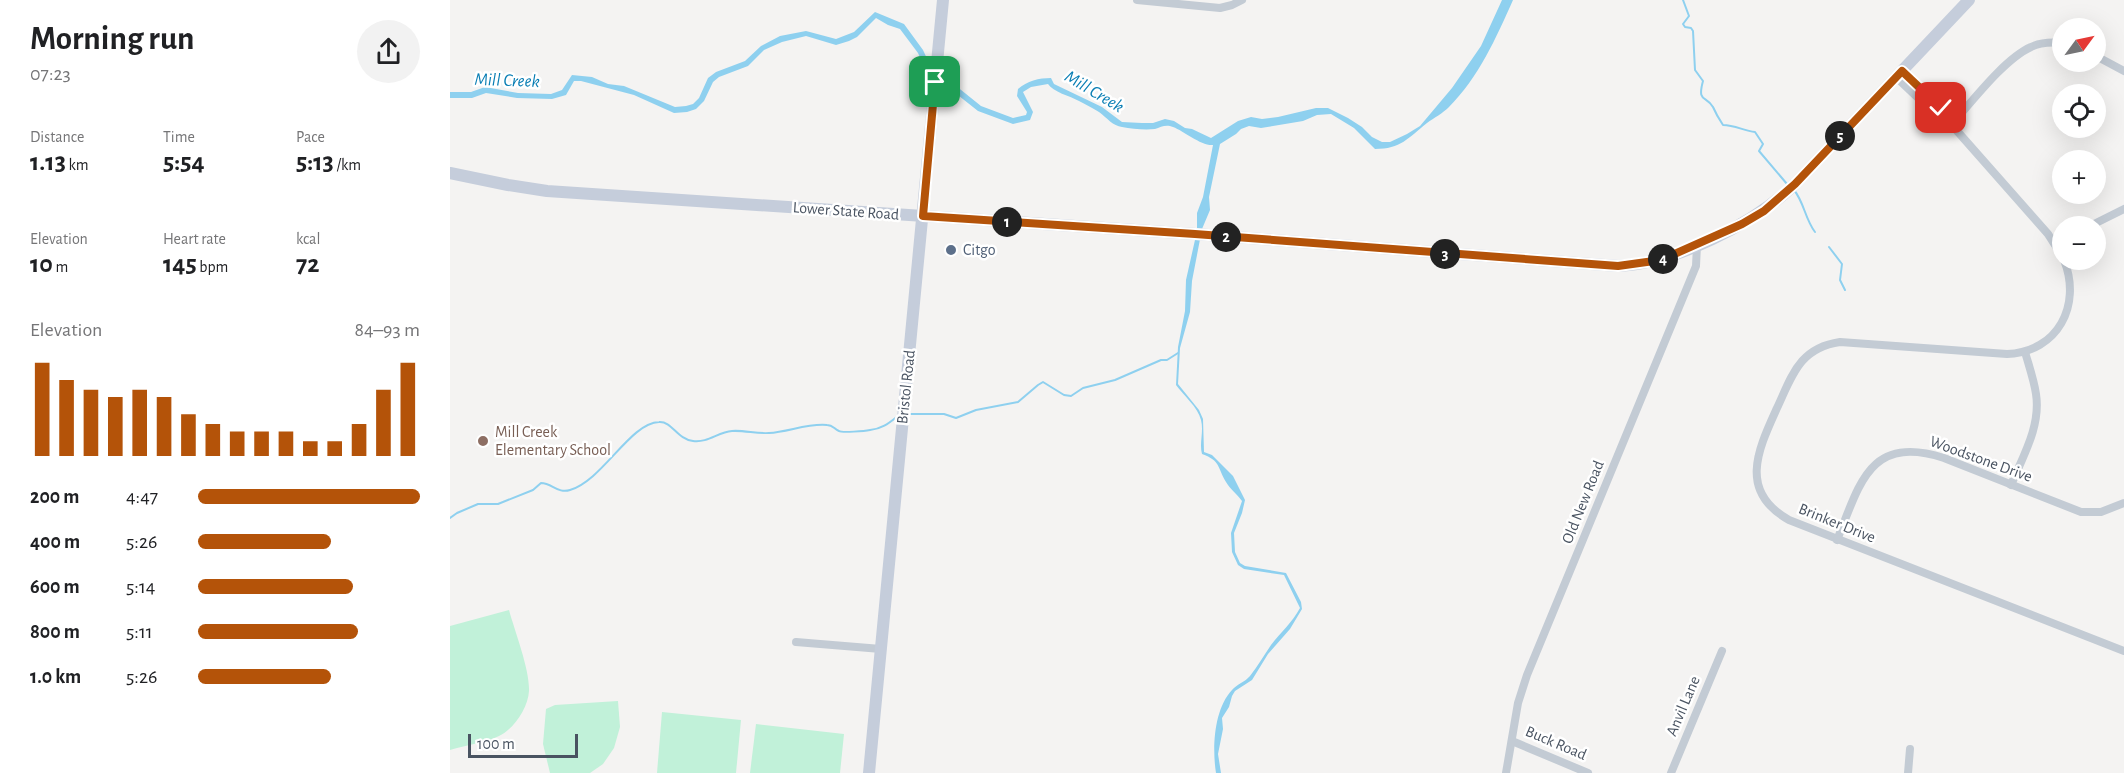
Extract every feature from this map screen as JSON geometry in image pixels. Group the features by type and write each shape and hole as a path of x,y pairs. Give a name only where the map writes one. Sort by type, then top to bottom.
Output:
{"main road":[{"name":"Bristol Road","path":"869,773 943,0"},
{"name":"Lower State Road","path":"450,173 547,191 1618,266 1661,260 1697,245 1750,220 1785,194 1969,0"}],"street":[{"path":"1137,0 1220,8 1242,0"},
{"path":"1951,125 2001,71 2022,52 2044,43 2052,43"},
{"path":"2106,61 2124,71"},
{"path":"1899,74 1934,113 1943,115 2052,236"},
{"path":"2106,218 2124,209"},
{"name":"Old New Road","path":"1506,773 1518,703 1527,675 1696,266 1697,245"},
{"path":"2011,485 2034,428 2036,417 2036,394 2025,352 2050,338 2064,318 2069,285 2066,270"},
{"name":"Brinker Drive","path":"2025,352 2007,354 1840,342 1817,349 1801,361 1794,371 1758,451 1756,471 1758,483 1765,498 1782,516 1837,540 2124,651"},
{"name":"Woodstone Drive","path":"1837,540 1864,476 1875,465 1893,454 1912,451 1926,453 2081,512 2101,512 2124,503"},
{"path":"796,642 881,649"},
{"name":"Anvil Lane","path":"1671,773 1722,651"},
{"name":"Buck Road","path":"1512,741 1588,773"},
{"path":"1908,773 1910,749"}],"green space":[{"path":"509,610 529,682 526,704 515,723 505,733 450,750 450,626"},
{"path":"618,701 620,727 614,748 603,764 590,773 550,773 543,744 546,709 555,705"},
{"path":"662,712 741,720 736,773 657,773"},
{"path":"756,724 844,734 840,773 750,773"}],"water":[{"path":"1502,0 1513,0 1493,43 1469,83 1447,109 1398,145 1375,149 1354,128 1331,114 1261,128 1249,126 1220,144 1209,197 1210,210 1202,229 1192,281 1190,312 1180,348 1178,384 1199,410 1203,419 1204,452 1212,455 1233,476 1245,500 1234,533 1235,552 1240,563 1245,566 1286,573 1301,602 1302,609 1290,629 1268,654 1252,680 1235,691 1232,696 1229,707 1222,718 1223,729 1218,754 1221,773 1216,773 1214,752 1221,707 1232,690 1250,676 1300,608 1284,575 1244,569 1238,565 1232,552 1231,533 1242,501 1228,485 1216,462 1202,454 1202,424 1199,415 1176,385 1178,347 1185,311 1186,280 1197,231 1197,213 1203,197 1213,145 1203,143 1170,126 1134,129 1119,126 1048,84 1031,87 1023,92 1033,112 1030,120 1013,124 978,111 925,69 918,53 900,29 876,18 857,37 836,45 806,36 782,42 764,50 748,66 719,77 713,82 704,101 696,109 687,112 674,113 634,95 581,81 574,81 566,95 552,99 517,98 486,93 472,98 450,98 450,92 471,92 485,87 518,93 551,94 562,90 572,75 592,77 608,84 624,86 675,107 686,106 693,104 699,98 708,78 716,72 745,61 761,46 780,36 806,31 836,39 854,32 875,12 904,24 923,50 930,65 981,106 1013,118 1026,115 1027,112 1017,96 1018,89 1033,80 1051,78 1054,84 1102,107 1122,122 1153,123 1165,119 1211,138 1238,121 1251,117 1262,119 1316,108 1328,108 1362,127 1372,137 1382,142 1390,142 1420,126 1452,88 1481,46"}],"waterway":[{"path":"1683,0 1689,16 1683,24 1693,31 1695,70 1703,81 1701,88 1703,98 1713,107 1723,125 1755,132 1763,144 1759,151 1787,184"},
{"path":"1794,190 1815,232"},
{"path":"1829,247 1842,264 1840,280 1845,290"},
{"path":"906,414 944,414 956,418 976,410 1018,402 1043,382 1064,395 1071,396 1083,388 1115,380 1161,360 1167,360 1178,353"},
{"path":"450,518 478,504 498,504 533,490 541,483 562,491 570,490 594,475 638,432 648,425 659,422 668,424 687,440 698,441 732,431 769,433 820,425 831,426 841,432 854,432 882,427 898,416"}],"place":[{"name":"Citgo","path":"951,250"},
{"name":"Mill Creek Elementary School","path":"483,441"}],"route":[{"path":"935,82 923,216 1618,266 1661,260 1742,224 1764,211 1795,184 1902,71 1941,108"}],"water label":[{"name":"Mill Creek","path":"507,81"},
{"name":"Mill Creek","path":"1094,92"}]}
